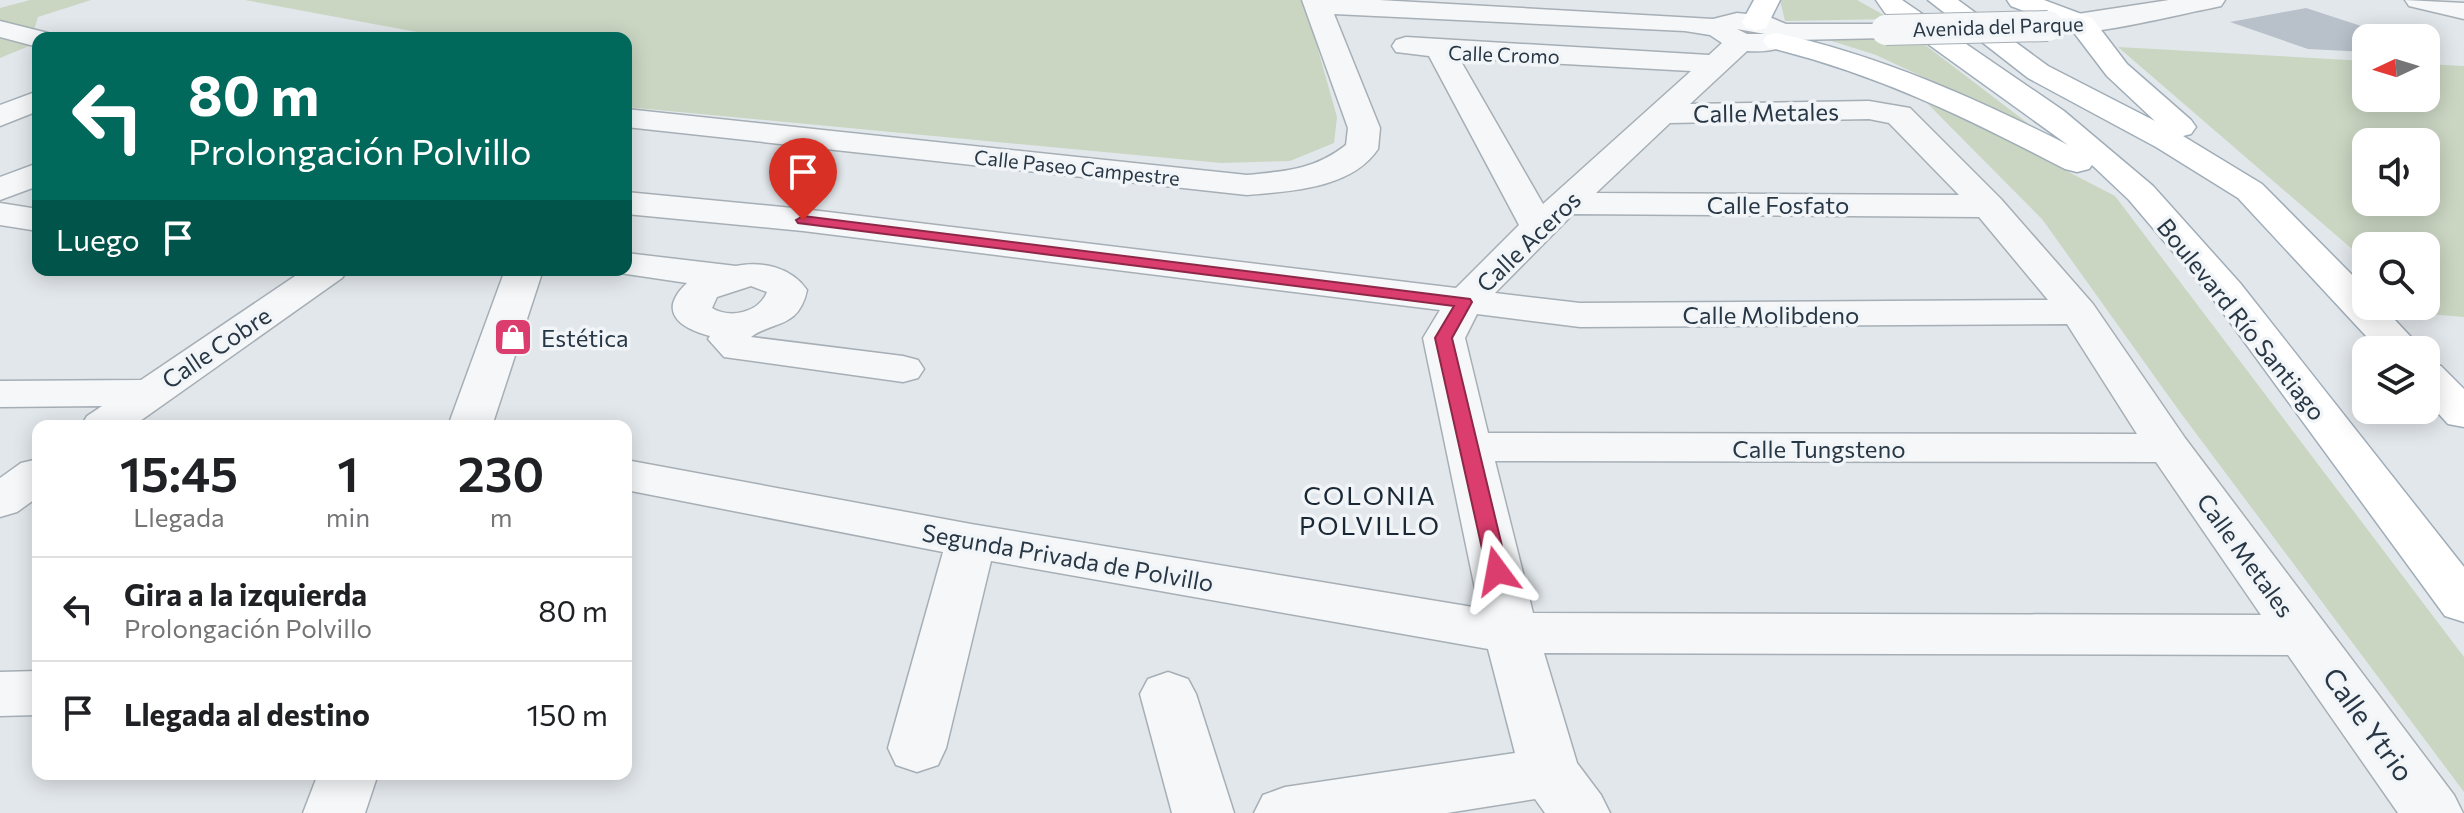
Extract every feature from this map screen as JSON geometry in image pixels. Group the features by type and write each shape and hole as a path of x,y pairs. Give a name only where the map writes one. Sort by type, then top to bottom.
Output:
{"main road":[{"name":"Boulevard Río Santiago","path":"1892,0 1894,7 1959,53 1987,67 2097,154 2140,193 2217,282 2459,594"},
{"path":"1941,0 2038,72 2108,108 2250,191"},
{"path":"1966,0 2074,76 2108,108"},
{"path":"2020,0 2082,24 2117,70 2250,191 2389,336"},
{"path":"1750,31 1898,74 2140,193"},
{"path":"2440,389 2464,414"}],"street":[{"name":"Avenida del Parque","path":"1750,31 2082,24 2212,0"},
{"path":"2418,0 2464,11"},
{"path":"1316,2 1481,4 1750,31"},
{"name":"Calle Paseo Campestre","path":"632,119 1247,185 1295,180 1338,168 1362,149 1364,128 1316,2"},
{"path":"0,29 32,37"},
{"name":"Calle Cromo","path":"1439,48 1750,31"},
{"name":"Calle Aceros","path":"1564,793 1511,633 1444,338 1464,302 1552,215 1750,31"},
{"path":"1406,46 1439,48"},
{"name":"Calle Cromo","path":"1439,48 1552,215"},
{"path":"0,117 32,103"},
{"name":"Calle Metales","path":"1664,114 1869,110 1899,115 1989,206 2079,312 2169,448 2305,635"},
{"path":"17,190 32,211"},
{"name":"Calle Molibdeno","path":"632,204 819,222 1580,315 2079,312"},
{"name":"Calle Fosfato","path":"1552,215 1989,206"},
{"path":"632,265 779,279 787,285 789,293 779,311 767,318 737,326 708,324 692,313 691,306 705,288 734,277"},
{"name":"Calle Cobre","path":"111,420 320,276"},
{"path":"472,420 522,276"},
{"path":"737,326 729,339 739,348 903,369"},
{"path":"0,394 148,393"},
{"name":"Calle Tungsteno","path":"1469,447 2169,448"},
{"name":"Segunda Privada de Polvillo","path":"632,476 971,541 1511,633"},
{"path":"0,501 32,478"},
{"path":"917,748 971,541"},
{"name":"Calle Metales","path":"1511,633 2305,635"},
{"name":"Calle Ytrio","path":"2305,635 2432,813"},
{"path":"0,694 32,693"},
{"path":"1168,694 1203,813"},
{"path":"334,813 346,780"},
{"path":"1285,813 1564,793"}],"green space":[{"path":"30,0 91,0 38,17 29,46 0,58 0,8"},
{"path":"245,0 1304,0 1337,117 1334,143 1290,161 1221,163 632,108 632,32 417,32"},
{"path":"1780,0 1857,0 1891,19 1785,21"},
{"path":"1816,36 1916,38 2038,131 1876,55"},
{"path":"2118,47 2352,60 2352,112 2440,112 2440,65 2464,66 2464,317 2440,315 2440,232 2352,232 2352,249"},
{"path":"1918,94 2115,196 2464,657 2464,792 2180,412 2042,219"}],"building":[{"path":"2306,8 2355,24 2352,24 2352,51 2308,49 2230,22"}],"place":[{"name":"Estética","path":"513,337"}],"district":[{"name":"COLONIA POLVILLO","path":"1370,509"}],"route":[{"path":"803,220 1464,302 1444,338 1497,571"}]}
